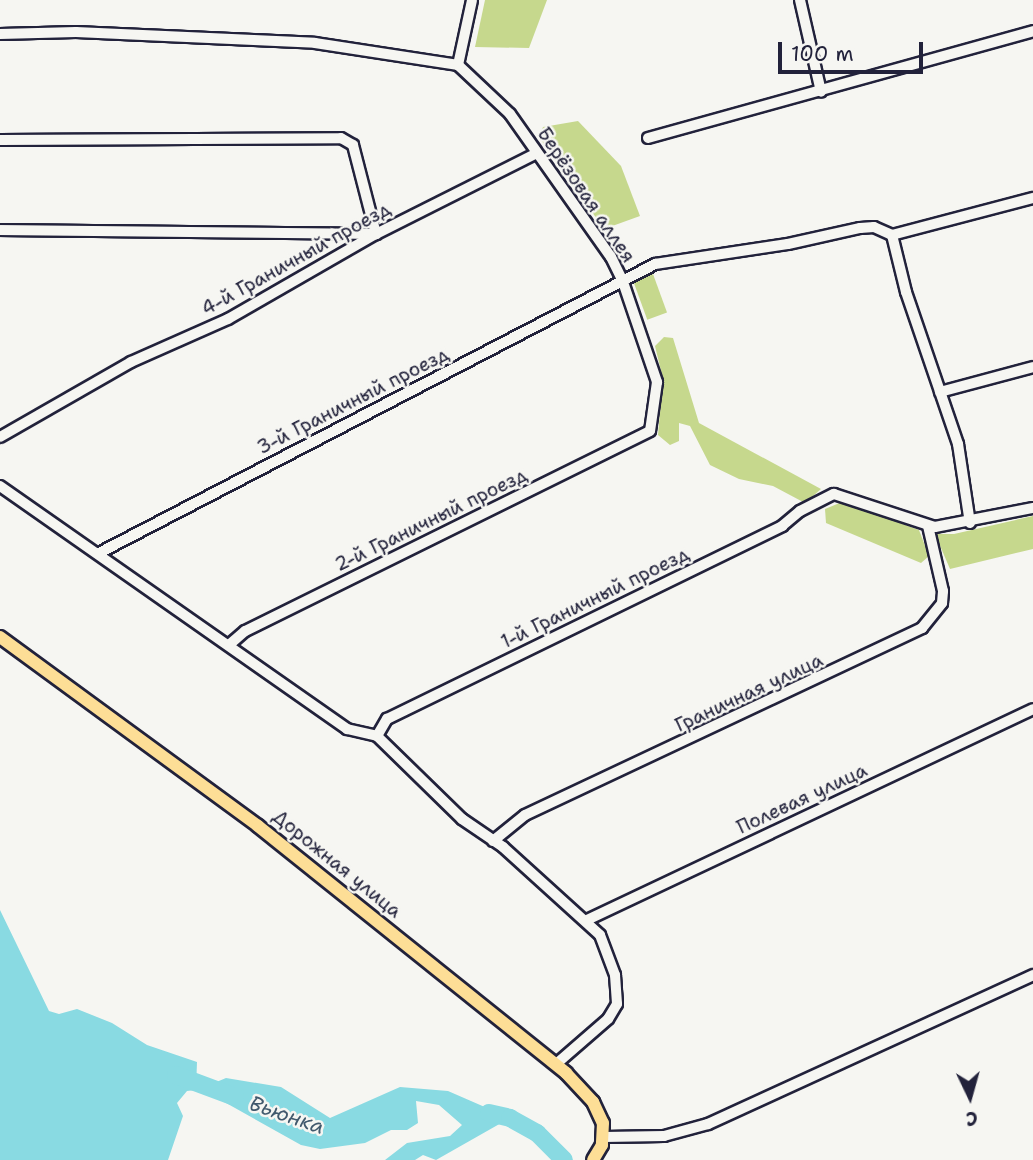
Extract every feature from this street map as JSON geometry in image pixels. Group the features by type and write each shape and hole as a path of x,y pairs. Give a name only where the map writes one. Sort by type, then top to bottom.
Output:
{"main road":[{"name":"Дорожная улица","path":"0,637 203,784 556,1064 593,1102 601,1116 604,1137"},
{"path":"595,1157 604,1137"}],"street":[{"path":"0,33 76,32 314,43 458,65 472,0"},
{"path":"800,0 821,92"},
{"path":"649,138 1033,31"},
{"name":"Берёзовая аллея","path":"458,65 510,114 611,257 623,282 657,382 650,431"},
{"path":"0,140 341,138 353,145 376,234 0,230"},
{"name":"4-й Граничный проезд","path":"0,437 131,362 228,319 334,262 376,234 537,153"},
{"path":"970,523 958,444 905,292 892,235 1033,198"},
{"name":"3-й Граничный проезд","path":"99,553 623,282 634,273 674,259 788,244 860,228 874,227 892,235"},
{"path":"940,392 1033,367"},
{"name":"2-й Граничный проезд","path":"230,644 245,631 650,431"},
{"path":"0,486 230,644 347,729 377,736 463,819 587,920 605,944 618,987 617,1004 608,1019 556,1064"},
{"name":"1-й Граничный проезд","path":"377,736 387,719 782,526 800,511 834,494 852,496 928,526"},
{"path":"928,526 970,523 1033,508"},
{"name":"Граничная улица","path":"493,841 526,815 922,628 942,603 943,591 928,526"},
{"name":"Полевая улица","path":"587,920 1033,709"},
{"path":"604,1137 664,1136 708,1124 1033,975"}],"green space":[{"path":"485,0 547,0 529,48 475,47"},
{"path":"578,121 621,166 640,216 604,229 539,137 543,127"},
{"path":"653,274 667,313 647,320 633,281"},
{"path":"664,337 673,338 699,423 821,489 805,503 773,486 739,479 710,465 690,426 679,423 679,441 670,445 658,435 663,379 655,346"},
{"path":"842,502 919,530 929,556 921,563 826,523 825,509"},
{"path":"1033,516 1033,549 950,569 935,534 954,534"}],"water":[{"path":"0,910 49,1011 59,1014 77,1009 112,1023 147,1045 197,1062 196,1090 187,1091 177,1103 183,1116 168,1160 0,1160"},
{"path":"226,1078 281,1087 330,1118 400,1087 448,1091 510,1118 436,1160 423,1155 415,1160 385,1160 407,1143 450,1136 462,1125 439,1105 416,1101 418,1123 407,1130 391,1130 365,1143 320,1149 301,1145 210,1094 214,1083"}],"waterway":[{"name":"Вьюнка","path":"176,1075 235,1097"},
{"name":"Вьюнка","path":"489,1113 510,1118 537,1133 564,1160"}]}
